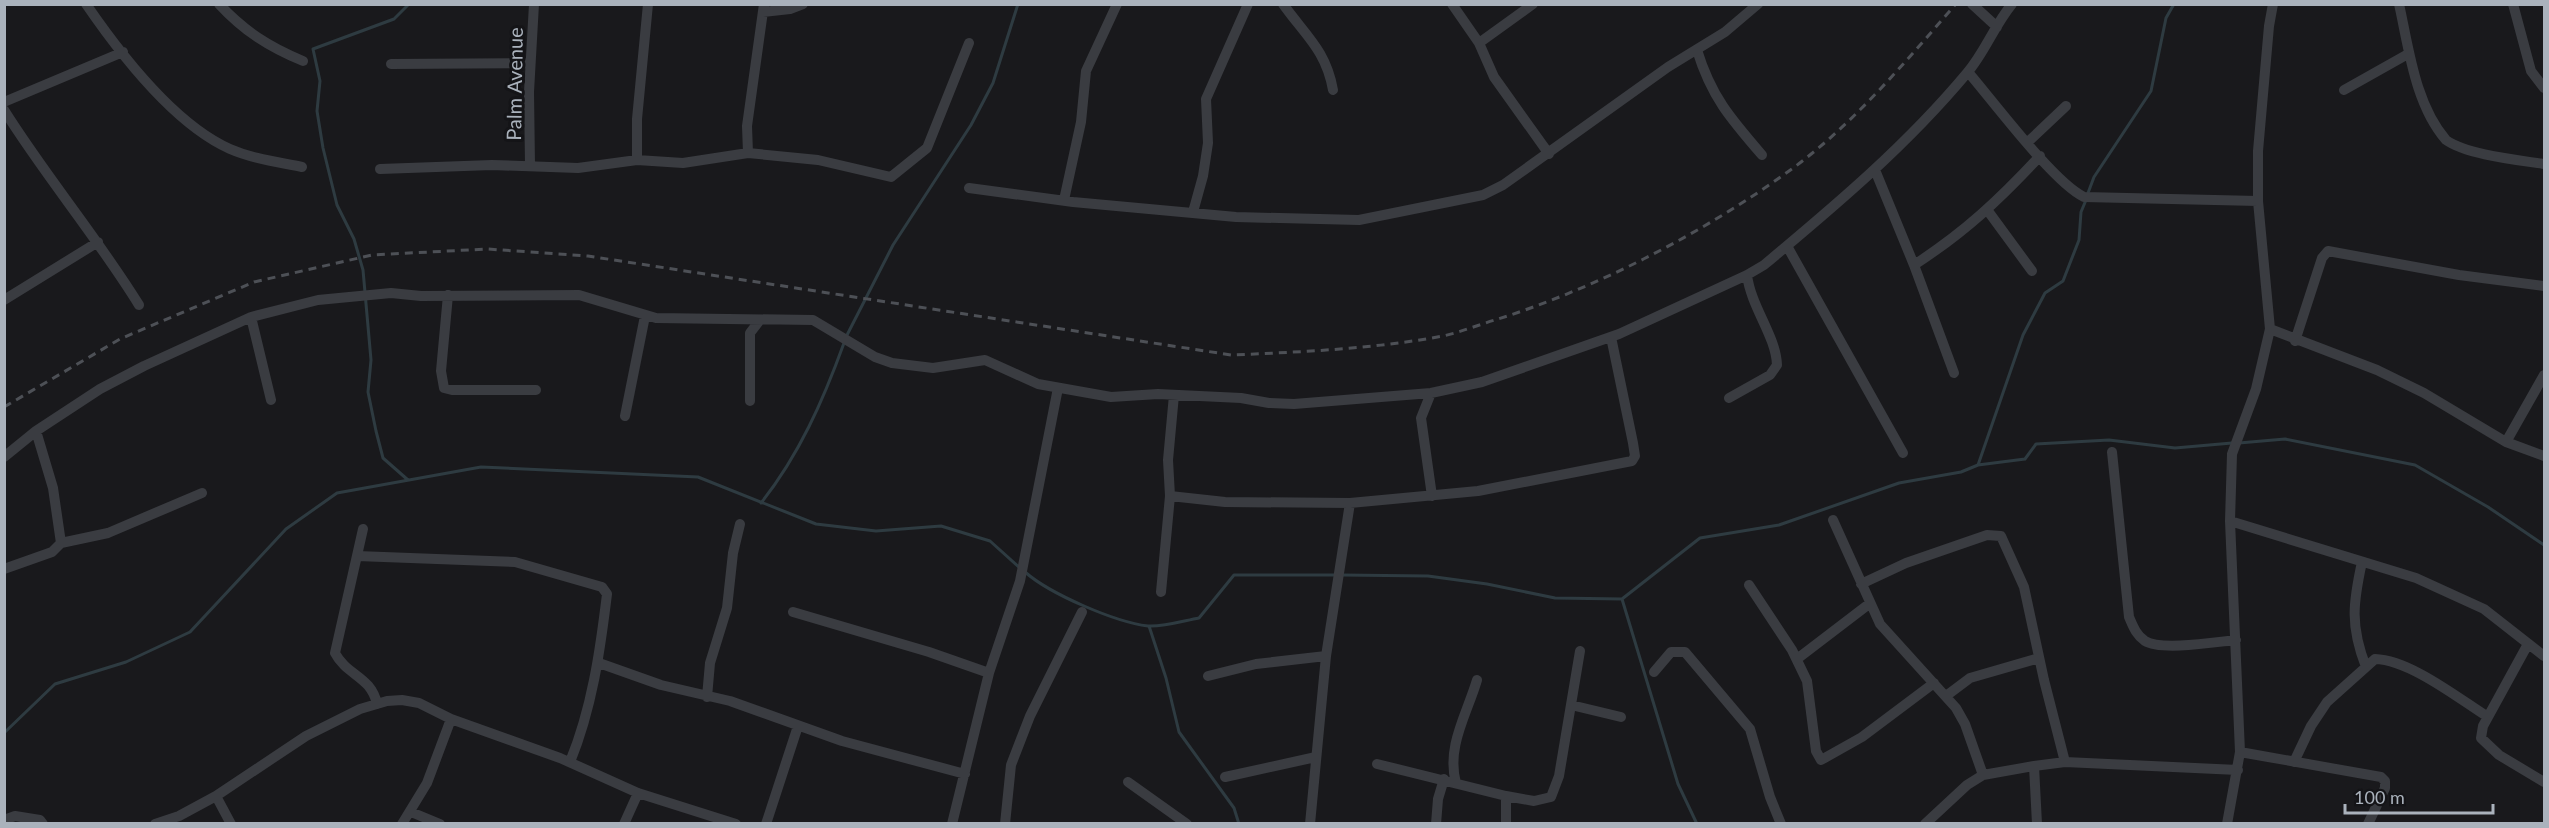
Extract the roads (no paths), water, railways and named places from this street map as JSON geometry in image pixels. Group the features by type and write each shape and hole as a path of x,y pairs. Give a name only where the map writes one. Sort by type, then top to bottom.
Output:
{"street":[{"path":"86,4 167,104 202,133 230,149 250,156 302,167"},
{"path":"219,4 240,26 270,47 303,61"},
{"name":"Palm Avenue","path":"530,165 530,63 534,4"},
{"path":"637,160 648,4"},
{"path":"748,153 747,126 763,8 790,9 803,4"},
{"path":"1064,200 1081,122 1086,71 1117,4"},
{"path":"1193,212 1203,176 1208,143 1206,99 1248,4"},
{"path":"1283,4 1325,60 1334,90"},
{"path":"1452,4 1479,43 1494,76 1549,153"},
{"path":"1479,43 1533,4"},
{"path":"969,188 1236,218 1359,220 1483,195 1503,185 1725,32 1758,4"},
{"path":"1972,4 1996,27"},
{"path":"4,457 36,431 100,389 251,317 318,300 391,293 487,297 579,295 645,316 813,320 875,357 892,363 933,368 985,360 1038,384 1118,398 1174,395 1294,404 1431,393 1482,382 1611,337 1747,275 1787,246 1875,170 1968,72 2012,4"},
{"path":"2227,824 2240,752 2229,521 2232,454 2256,389 2270,329 2259,201 2258,145 2273,4"},
{"path":"2399,4 2408,54 2423,98 2446,140 2452,145 2544,164"},
{"path":"2513,4 2531,71 2544,88"},
{"path":"380,169 530,165 578,168 637,160 683,163 748,153 819,160 891,177 927,148 969,43"},
{"path":"1697,50 1712,90 1732,120 1762,154"},
{"path":"4,102 123,52"},
{"path":"2344,90 2408,54"},
{"path":"391,64 530,63"},
{"path":"1968,72 2074,192 2090,198 2165,197 2259,201"},
{"path":"2028,142 2066,106"},
{"path":"4,110 32,155 98,242 139,305"},
{"path":"1914,265 1988,212 2040,156"},
{"path":"1875,170 1914,265 1954,373"},
{"path":"1988,212 2032,271"},
{"path":"4,300 98,242"},
{"path":"1787,246 1903,453"},
{"path":"2295,340 2322,258 2328,251 2544,286"},
{"path":"1729,398 1770,375 1777,365 1752,300 1747,275"},
{"path":"448,295 441,371 444,388 452,390 536,390"},
{"path":"626,416 645,316"},
{"path":"251,317 271,400"},
{"path":"750,400 750,333 760,320"},
{"path":"2270,329 2377,370 2506,442 2544,456"},
{"path":"1170,496 1225,502 1350,502 1432,496 1479,491 1632,461 1635,456 1633,443 1611,337"},
{"path":"2506,442 2544,375"},
{"path":"952,824 989,673 1020,581 1058,388"},
{"path":"1431,393 1421,418 1432,496"},
{"path":"1161,592 1170,496 1168,460 1174,395"},
{"path":"36,431 53,488 61,543"},
{"path":"2112,452 2129,617 2135,631 2145,641 2158,645 2236,640"},
{"path":"4,569 52,552 61,543 108,534 202,493"},
{"path":"1310,824 1326,656 1337,598 1350,502"},
{"path":"1833,520 1880,624 1946,696 1965,724 1983,775"},
{"path":"2229,521 2416,578 2484,609 2544,656"},
{"path":"707,697 710,663 727,608 733,553 740,524"},
{"path":"363,529 335,653 340,663 371,687 377,704"},
{"path":"1861,584 1906,563 1987,535 2001,536 2024,587 2066,762"},
{"path":"357,555 515,562 602,586 606,594 599,663 583,729 570,762"},
{"path":"2362,562 2353,619 2356,642 2366,667"},
{"path":"1749,585 1797,659 1807,681 1816,751 1821,760 1862,737 1934,683"},
{"path":"1797,659 1869,604"},
{"path":"793,612 929,652 989,673"},
{"path":"1005,824 1015,756 1045,684 1082,612"},
{"path":"2528,644 2488,717 2481,738 2488,746 2544,782"},
{"path":"1377,764 1506,796 1534,801 1551,797 1559,776 1580,651"},
{"path":"1653,672 1671,652 1685,652 1708,676 1750,729 1770,797 1781,824"},
{"path":"1208,676 1256,664 1326,656"},
{"path":"1946,696 1970,678 2040,658"},
{"path":"2294,762 2311,726 2327,702 2375,659 2391,660 2429,680 2488,717"},
{"path":"599,663 661,685 729,701 842,741 965,774"},
{"path":"1456,783 1453,771 1453,749 1477,680"},
{"path":"155,824 179,816 216,796 306,736 360,709 402,700 419,703 451,719 570,762 638,793 736,824"},
{"path":"1571,705 1621,717"},
{"path":"402,824 427,783 451,719"},
{"path":"766,824 798,726"},
{"path":"2240,752 2381,777 2385,782 2385,788 2368,824"},
{"path":"1225,777 1316,757"},
{"path":"1925,824 1967,785 1983,775 2034,765 2066,762 2238,770"},
{"path":"2034,765 2037,824"},
{"path":"1436,824 1438,799 1444,779"},
{"path":"1128,782 1187,824"},
{"path":"624,824 638,793"},
{"path":"216,796 231,824"},
{"path":"1506,796 1506,824"},
{"path":"411,812 440,824"},
{"path":"4,820 21,816 40,820 43,824"}],"waterway":[{"path":"408,480 383,458 376,431 368,392 371,360 363,270 354,239 337,205 323,148 317,111 320,81 313,49 394,19 409,4"},
{"path":"846,337 893,245 971,125 993,83 1018,4"},
{"path":"2088,193 2094,177 2151,91 2166,18 2174,4"},
{"path":"1978,465 2023,335 2045,293 2063,281 2079,240 2081,212 2086,200"},
{"path":"761,503 775,485 809,427 844,343"},
{"path":"2239,443 2285,439 2415,465 2488,507 2544,545"},
{"path":"1342,575 1428,576 1487,584 1555,598 1622,599 1700,538 1779,525 1899,483 1961,472 1978,465 2025,459 2036,444 2109,440 2175,448 2232,443"},
{"path":"4,733 55,684 126,662 190,632 286,529 337,493 481,467 698,477 816,524 876,531 941,526 990,541 1020,568"},
{"path":"1025,572 1050,589 1084,606 1118,619 1148,626 1167,625 1199,618 1234,575 1336,575"},
{"path":"1622,599 1678,784 1697,824"},
{"path":"1149,626 1166,678 1179,732 1234,808 1239,824"}],"railway":[{"path":"4,407 120,339 254,282 372,255 487,249 588,256 1231,355 1364,347 1443,336 1533,307 1610,275 1685,237 1756,194 1835,134 1898,70 1956,4"}]}
